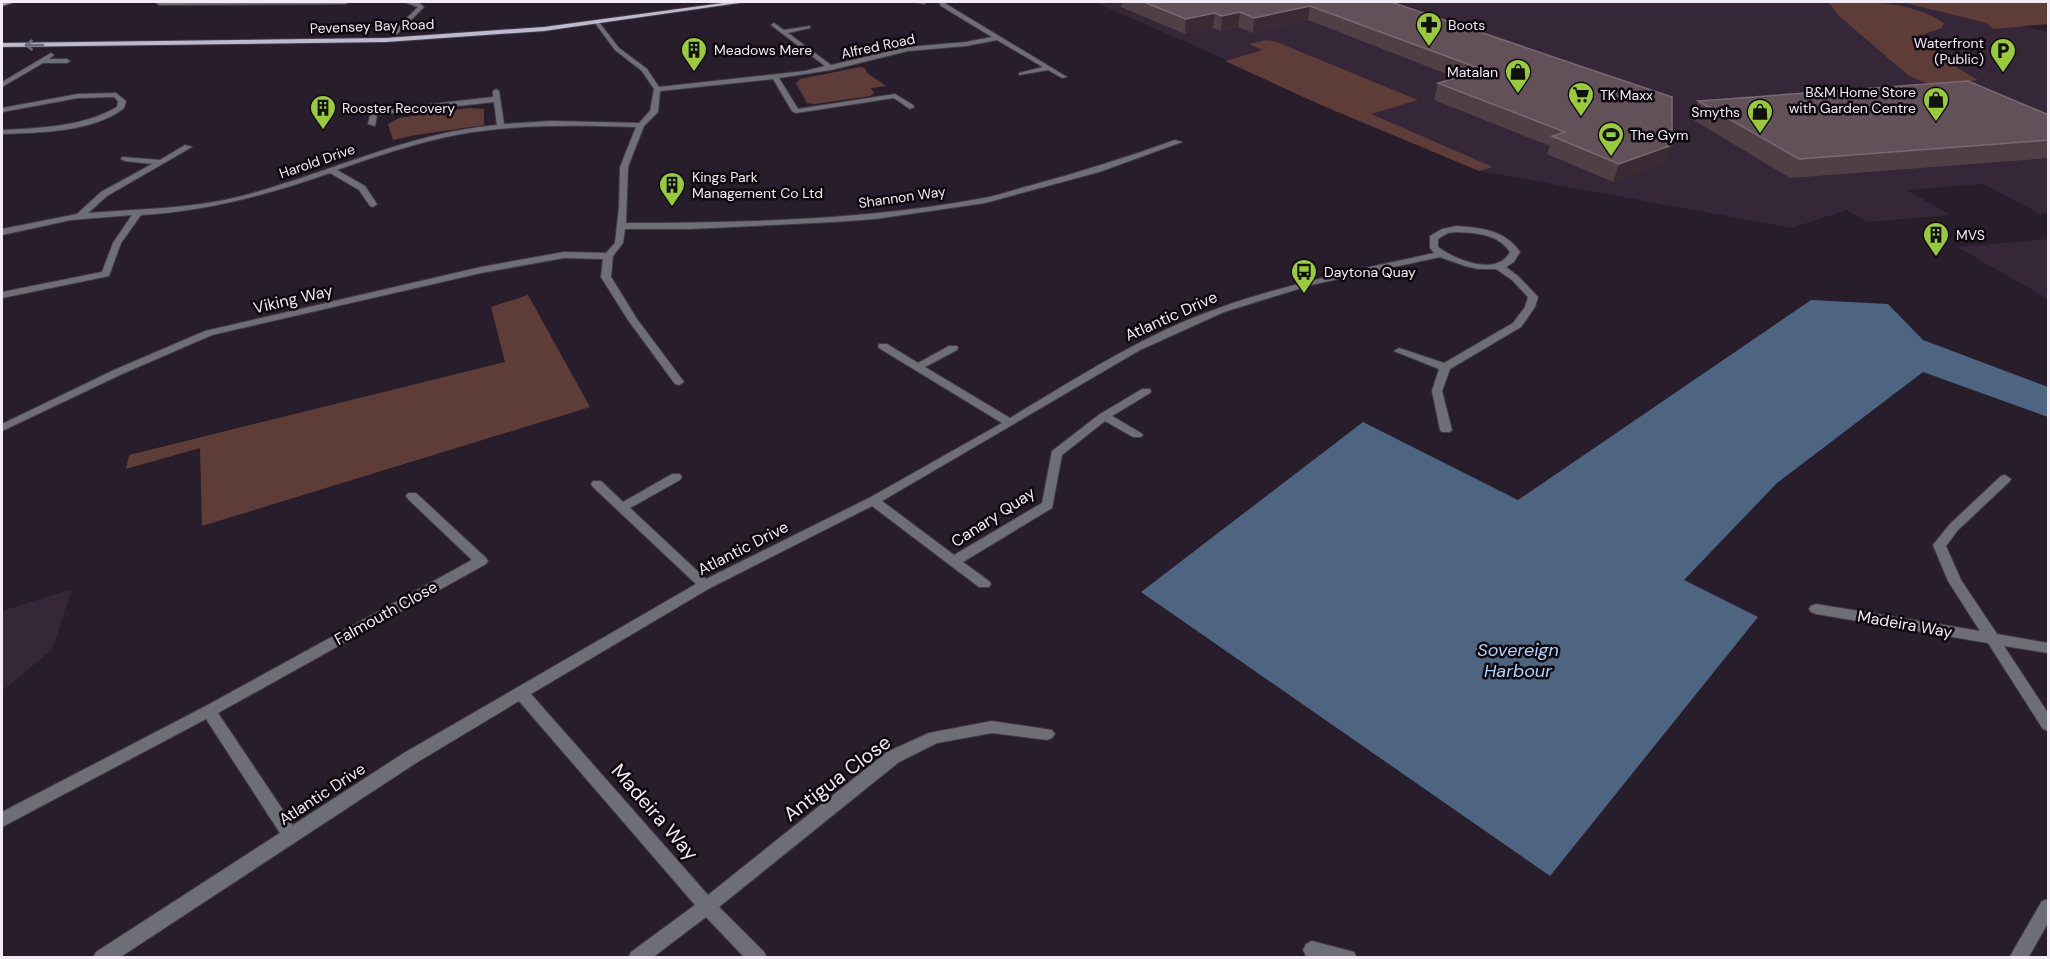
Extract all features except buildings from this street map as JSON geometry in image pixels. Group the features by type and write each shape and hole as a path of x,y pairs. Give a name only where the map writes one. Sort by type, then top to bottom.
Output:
{"main road":[{"path":"2,4 12,2"},
{"name":"Pevensey Bay Road","path":"8,35 179,37 395,33 557,22 706,2"},
{"name":"Pevensey Bay Road","path":"2,45 386,40 482,35 598,23 742,2"}],"street":[{"path":"159,3 346,2"},
{"path":"395,33 421,7 416,3 406,2"},
{"path":"918,2 924,2"},
{"path":"942,2 996,38 1064,77"},
{"path":"598,23 617,48 645,70 657,89 654,112 641,125 624,167 619,243 608,256 606,277 633,320 679,382"},
{"path":"774,25 831,68"},
{"path":"782,32 808,27"},
{"name":"Alfred Road","path":"657,89 775,77 831,68 908,50 966,44 996,38"},
{"path":"2,85 51,55"},
{"path":"43,61 67,60"},
{"path":"1021,74 1048,68"},
{"path":"775,77 796,111 895,96 910,107"},
{"path":"2,110 78,96 116,95 122,101 120,108 102,118 61,126 2,132"},
{"path":"372,124 374,113 497,95 501,127"},
{"name":"Harold Drive","path":"2,232 80,216 137,214 216,204 281,188 405,145 501,127 547,123 641,125"},
{"name":"Shannon Way","path":"621,226 845,218 985,200 1096,170 1178,142"},
{"path":"80,216 104,194 188,147"},
{"path":"125,159 160,162"},
{"path":"330,170 362,188 373,204"},
{"path":"2,295 106,274 117,243 137,214"},
{"path":"1457,229 1483,232 1506,240 1515,252 1514,258 1498,266 1473,266 1448,259 1440,254 1432,243 1438,234 1457,229"},
{"name":"Atlantic Drive","path":"102,957 410,758 705,585 873,501 1136,348 1202,318 1309,283 1440,254"},
{"name":"Viking Way","path":"2,428 118,372 209,333 482,270 564,255 608,256"},
{"path":"1446,430 1437,391 1445,367 1517,325 1530,307 1533,297 1515,278 1498,266"},
{"path":"883,346 1010,423"},
{"path":"918,366 953,348"},
{"path":"1399,351 1445,367"},
{"name":"Canary Quay","path":"954,561 1048,505 1056,454 1104,416 1146,391"},
{"path":"1104,416 1137,435"},
{"path":"621,508 676,477"},
{"name":"Madeira Way","path":"2005,479 1954,527 1939,545 1955,581 2049,725"},
{"path":"597,484 705,585"},
{"name":"Falmouth Close","path":"2,820 209,711 481,561 412,496"},
{"name":"Canary Quay","path":"873,501 984,584"},
{"name":"Madeira Way","path":"1816,609 1993,640"},
{"path":"1993,640 2049,648"},
{"name":"Madeira Way","path":"521,693 707,906 758,957"},
{"path":"209,711 290,834"},
{"name":"Antigua Close","path":"637,957 707,906 892,757 934,737 992,727 1047,734"},
{"path":"2018,957 2049,907"},
{"path":"1311,950 1348,957"}],"shaded area":[{"path":"1094,2 1923,2 2048,32 2048,213 2040,214 1983,184 1907,190 1950,215 1867,222 1847,210 1792,228 1481,171"},
{"path":"1828,2 1888,4 1931,15 1944,23 1942,28 1918,36 1924,41 1915,42 1969,65 1956,67 1978,80 1933,86 1909,76 1839,16"},
{"path":"1901,2 2048,2 2048,24 1993,29 1987,23"},
{"path":"1266,40 1274,41 1418,100 1371,114 1493,167 1479,171 1321,105 1225,61 1263,50 1249,44"},
{"path":"860,67 865,68 867,73 886,86 871,88 874,93 870,96 815,104 807,103 796,83 800,79"},
{"path":"469,108 484,109 484,125 393,140 388,124 399,118"},
{"path":"2048,239 2048,299 1957,247"},
{"path":"528,295 590,407 202,526 200,448 126,469 129,455 505,362 491,307"},
{"path":"72,589 52,650 2,691 2,611"}],"water":[{"name":"Sovereign Harbour","path":"1811,300 1888,304 1923,340 2048,387 2048,417 1923,372 1777,483 1684,580 1758,617 1550,876 1141,592 1363,422 1518,500"}],"place":[{"name":"Boots","path":"1429,48"},
{"name":"Meadows Mere","path":"694,73"},
{"name":"Waterfront (Public)","path":"2003,74"},
{"name":"Matalan","path":"1518,95"},
{"name":"TK Maxx","path":"1581,118"},
{"name":"B&M Home Store with Garden Centre","path":"1936,123"},
{"name":"Rooster Recovery","path":"323,131"},
{"name":"Smyths","path":"1760,135"},
{"name":"The Gym","path":"1611,158"},
{"name":"Kings Park Management Co Ltd","path":"672,208"},
{"name":"MVS","path":"1936,258"},
{"name":"Daytona Quay","path":"1304,295"}]}
